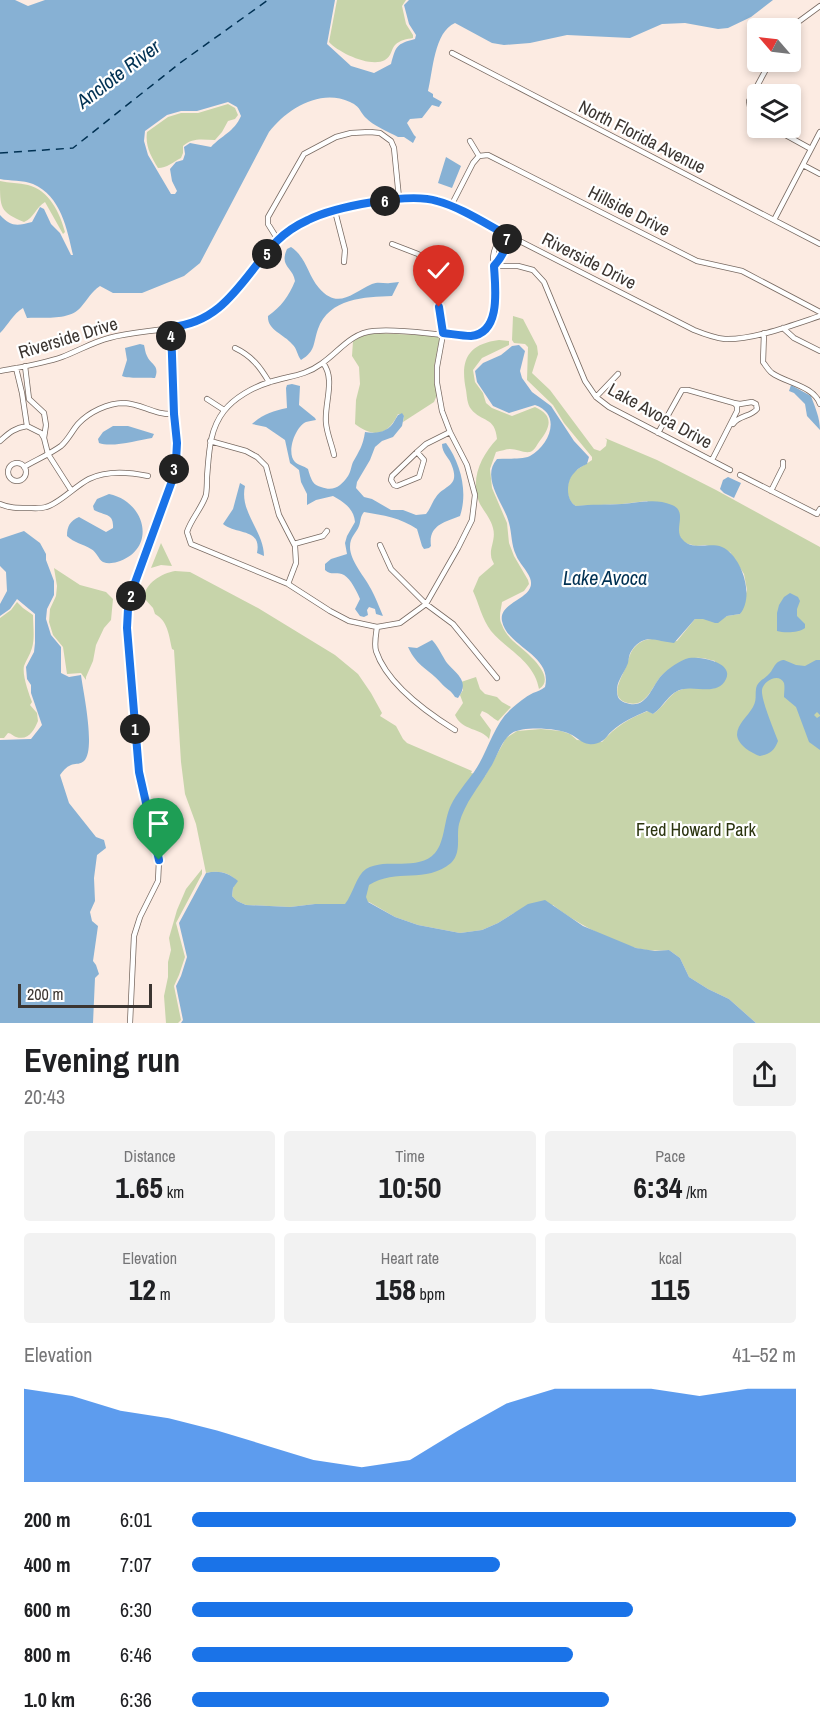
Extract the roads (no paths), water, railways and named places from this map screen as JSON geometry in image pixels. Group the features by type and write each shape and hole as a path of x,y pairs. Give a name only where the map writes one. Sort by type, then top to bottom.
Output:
{"street":[{"path":"801,20 820,6"},
{"name":"North Florida Avenue","path":"452,53 820,244"},
{"path":"278,240 268,224 268,217 304,154 336,137 370,132 380,133 388,138 394,148 399,198"},
{"path":"774,220 820,132"},
{"path":"791,138 811,149"},
{"path":"451,206 473,163 479,156 470,141"},
{"name":"Hillside Drive","path":"479,156 488,155 697,261 742,271 820,314"},
{"path":"803,165 820,174"},
{"name":"Riverside Drive","path":"0,371 44,363 107,338 136,331 184,326 195,322 216,311 230,298 278,240 307,220 335,211 399,198 421,198 451,206 704,334 726,339 749,336 783,328 820,314"},
{"path":"335,211 345,250 344,262"},
{"path":"392,243 418,254 431,272 443,333 437,367 437,383 442,411 467,465 475,495 472,520 426,604 400,623 377,627 349,621 288,584 191,544 189,525 206,495 210,441 216,424 224,410 244,393 269,382 309,372 348,341 362,333 384,331 443,333 473,336 481,332 487,327 496,302 492,257 499,240 507,235 508,243 494,266"},
{"name":"Lake Avoca Drive","path":"494,266 518,266 533,270 544,282 585,381 596,397 609,407 730,470"},
{"path":"129,1023 134,936 140,917 158,881 159,860 139,772 127,628 128,609 133,588 172,481 177,443 171,327"},
{"path":"783,328 794,338 820,351"},
{"path":"764,333 763,362 772,373 809,391 820,404"},
{"path":"235,348 257,363 269,382"},
{"path":"323,363 328,369 326,423 334,455"},
{"path":"25,366 29,399 46,417 44,438"},
{"path":"16,368 27,426"},
{"path":"596,397 618,374"},
{"path":"658,433 682,390 734,403 752,402 756,404 757,409 753,413 737,419 729,428"},
{"path":"207,399 224,410"},
{"path":"712,460 737,411 734,403"},
{"path":"24,467 65,442 79,423 99,409 124,404 163,414 174,414"},
{"path":"0,441 10,431 27,426 41,433 48,454 71,490"},
{"path":"417,452 424,460 419,477 397,486 394,485 391,480 392,476 417,452 426,444 450,432"},
{"path":"210,441 241,449 262,461 269,473 275,504 294,544 296,563 288,584"},
{"path":"771,491 783,467 783,462"},
{"path":"18,463 24,467 26,471 22,480 10,478 8,474 10,465 18,463"},
{"path":"0,504 14,508 45,507 58,501 90,478 103,474 129,472 148,476"},
{"path":"740,475 817,514 820,509"},
{"path":"294,544 323,536 327,531"},
{"path":"380,545 391,569 426,604 453,624 497,678"},
{"path":"377,627 375,648 382,664 418,705 455,730"}],"water":[{"name":"Anclote River","path":"0,0 15,0 28,6 45,0 335,0 327,44 351,66 374,73 391,64 400,44 415,39 416,35 409,24 404,5 409,0 773,0 751,17 728,28 718,29 685,23 662,24 630,38 567,35 530,43 504,45 492,43 455,23 448,28 439,43 428,91 442,102 439,107 432,105 422,118 410,119 407,123 416,137 413,143 372,123 358,107 350,102 339,98 327,98 305,103 285,116 269,132 200,263 184,276 142,293 113,293 100,286 81,307 63,316 27,318 23,308 0,333 0,215 11,224 22,224 32,222 40,207 44,209 51,224 60,233 73,255 61,214 56,205 43,189 25,182 0,179","holes":["228,102 237,107 241,116 231,130 211,147 190,143 184,147 183,160 176,162 170,169 177,191 171,194 148,155 144,141 145,131 167,115 181,111 197,111"]},
{"path":"446,157 461,166 452,188 438,183"},
{"path":"291,247 304,261 319,288 332,298 345,298 375,283 399,282 392,296 349,301 330,311 318,329 312,350 301,360 294,346 268,321 268,316 284,301 295,281 285,263 287,249"},
{"path":"144,345 147,356 156,368 155,378 122,376 127,360 125,348"},
{"name":"Lake Avoca","path":"519,345 525,351 520,371 522,378 532,392 551,406 574,441 589,457 587,464 576,471 568,485 568,495 572,503 576,506 653,501 672,505 679,512 679,531 683,540 696,546 722,547 735,559 744,578 746,598 740,614 727,616 718,623 695,619 674,643 652,639 637,644 630,653 618,683 618,697 630,704 641,702 658,679 678,663 689,658 708,659 721,664 727,673 726,679 713,689 679,690 653,714 647,711 629,720 596,744 586,743 565,732 549,729 524,729 512,733 502,745 465,809 458,829 456,854 451,863 431,873 379,880 369,885 366,897 368,902 395,917 418,925 460,933 482,930 528,904 545,900 583,926 636,948 655,951 669,950 680,958 689,977 729,999 756,1023 181,1023 183,1020 176,986 187,957 179,923 206,873 223,872 238,881 233,888 232,896 246,905 290,907 345,904 366,869 383,864 420,862 428,859 441,843 451,805 479,764 505,715 519,702 545,687 546,676 542,667 512,638 502,621 502,614 506,609 524,596 531,585 529,575 514,551 507,516 495,491 491,474 492,466 497,459 523,458 537,451 547,437 551,422 543,409 535,405 509,413 493,406 477,382 475,371 483,363 501,355 512,346"},
{"path":"287,385 300,386 299,405 316,420 306,422 298,429 293,440 292,458 296,463 308,469 312,481 318,486 330,489 340,485 349,474 362,445 365,432 374,433 386,430 402,413 404,416 402,426 393,437 382,441 375,447 357,482 356,488 364,497 391,510 403,510 416,515 426,514 439,493 453,482 454,478 452,466 443,451 442,444 446,443 456,460 463,488 460,516 435,529 429,548 424,549 417,529 405,522 364,512 362,515 351,540 351,552 383,616 376,614 375,609 369,607 368,615 360,616 355,609 360,599 349,579 344,575 329,573 325,570 325,564 331,559 347,554 345,543 355,522 350,510 345,503 333,496 307,505 307,494 301,482 299,470 290,463 285,440 266,427 252,424 268,413 287,408 286,388"},
{"path":"791,385 811,396 820,430 807,416 805,404 789,391"},
{"path":"113,426 128,426 154,434 152,438 125,443 111,445 99,443 98,439 103,432"},
{"path":"728,477 741,483 734,498 720,489 723,480"},
{"path":"240,483 245,486 245,504 260,538 264,556 257,553 256,539 223,524 233,509"},
{"path":"109,494 132,506 139,516 142,537 138,547 130,556 109,563 101,561 93,550 67,536 70,524 79,517 106,532 113,528 110,517 94,510 93,506 97,499"},
{"path":"24,531 40,543 46,554 54,581 54,595 47,609 46,619 51,635 61,647 61,673 69,677 81,675 86,706 89,733 87,755 84,761 69,766 60,775 69,803 96,837 104,840 106,848 97,855 94,878 95,901 90,912 92,921 98,926 93,961 99,974 95,978 93,1023 0,1023 0,740 31,739 42,725 31,693 31,685 27,679 26,667 34,652 35,614 17,599 10,609 0,616 0,604 7,591 6,572 0,566 0,539"},
{"path":"790,593 798,597 800,601 797,616 805,624 805,628 791,632 777,631 779,605"},
{"path":"432,640 462,681 462,691 458,698 419,663 408,647 417,648"},
{"path":"784,660 805,666 820,660 820,715 817,712 814,715 817,718 820,716 820,750 809,742 796,707 784,697 784,683 779,678 775,678 765,684 762,695 778,741 771,752 760,756 742,745 737,731 754,704 758,684 770,673 776,663"}],"park label":[{"name":"Fred Howard Park","path":"696,830"}]}
